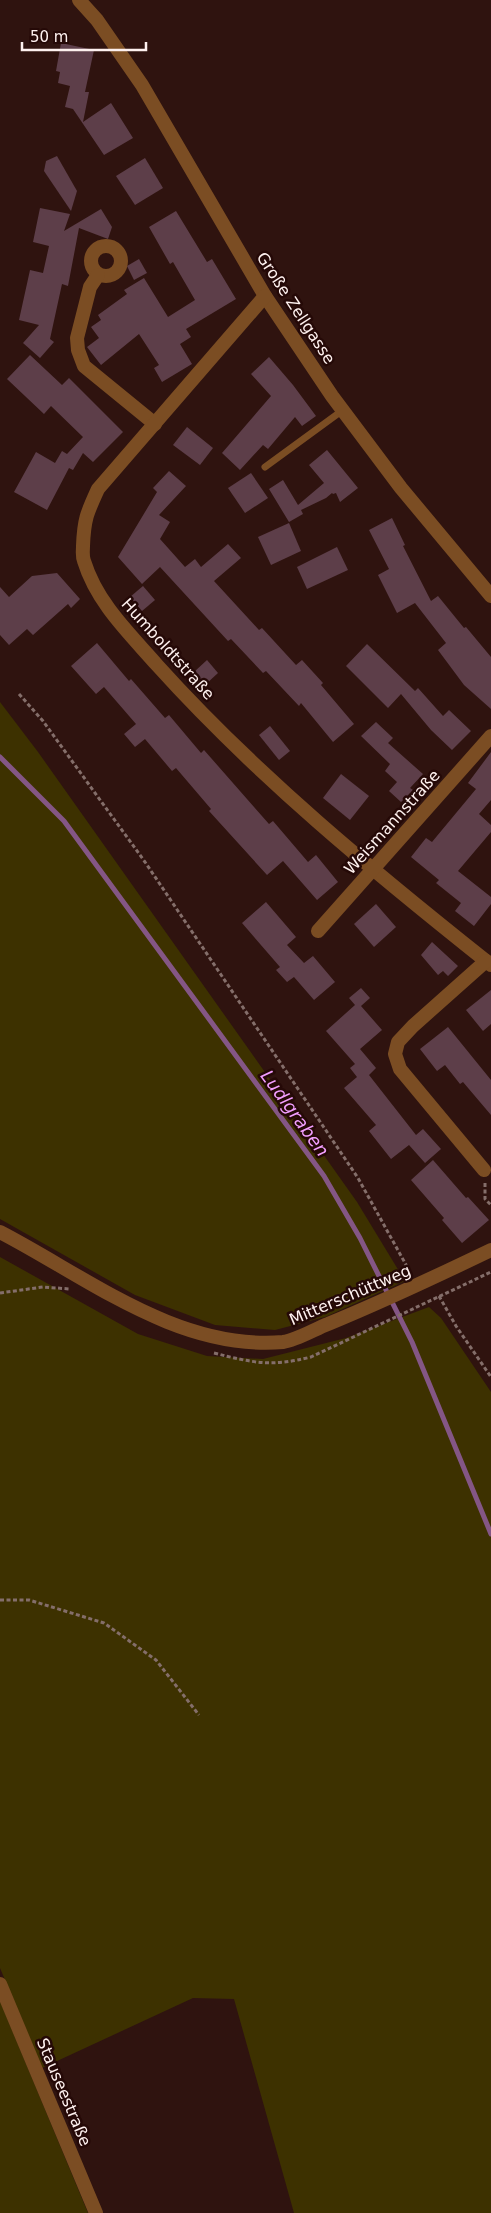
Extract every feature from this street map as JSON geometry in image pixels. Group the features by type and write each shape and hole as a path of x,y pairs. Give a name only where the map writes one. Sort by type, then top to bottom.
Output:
{"street":[{"name":"Große Zellgasse","path":"79,0 97,20 142,85 265,296 343,410 401,488 491,596"},
{"path":"98,275 90,287 77,338 78,350 84,366 155,424"},
{"name":"Humboldtstraße","path":"265,296 98,489 84,521 83,559 93,583 110,612 185,696 258,768 374,869 489,963"},
{"name":"Weismannstraße","path":"318,931 491,736"},
{"path":"484,1170 400,1069 394,1054 398,1042 413,1026 489,963"},
{"name":"Mitterschüttweg","path":"0,1232 73,1275 137,1309 206,1335 248,1342 285,1342 415,1287 491,1250"},
{"name":"Stauseestraße","path":"0,1984 96,2213"}],"lane":[{"path":"265,467 343,410"}],"path":[{"path":"19,694 43,721 115,819 358,1178 415,1287"},
{"path":"484,1170 486,1199 491,1205"},
{"path":"382,1322 491,1272"},
{"path":"432,1279 456,1326 491,1377"},
{"path":"0,1293 44,1287 70,1289"},
{"path":"0,1600 29,1600 104,1622 156,1660 199,1715"}],"shaded area":[{"path":"0,702 38,752 357,1202 405,1281 325,1317 275,1330 215,1325 135,1295 0,1219"},
{"path":"0,1257 138,1334 207,1356 263,1359 346,1338 429,1307 441,1318 491,1392 491,2213 294,2213 234,1999 193,1998 42,2068 0,1968"},
{"path":"0,2001 88,2213 0,2213"}],"building":[{"path":"61,43 94,50 85,92 89,92 83,122 111,103 133,138 104,155 73,109 65,107 70,86 58,83 60,72 56,71"},
{"path":"57,156 77,191 71,211 44,171 46,161"},
{"path":"145,158 163,188 135,205 116,176"},
{"path":"40,208 70,214 64,231 101,209 112,227 108,239 79,228 68,286 62,284 50,339 54,342 40,358 23,343 39,325 19,320 30,270 43,273 49,246 33,242"},
{"path":"176,211 207,262 212,259 236,299 186,329 191,337 180,344 192,364 162,382 154,368 159,365 139,334 101,365 87,347 99,338 91,327 101,320 98,315 127,294 124,290 144,278 168,317 195,300 173,262 170,264 149,227"},
{"path":"139,259 147,273 134,280 127,266"},
{"path":"30,355 62,385 69,378 123,432 93,462 83,453 73,470 69,468 47,510 14,492 36,452 55,463 62,451 67,454 83,437 51,406 44,414 7,379"},
{"path":"269,357 316,416 302,426 295,417 268,449 263,445 240,470 222,453 271,396 251,374"},
{"path":"187,427 213,448 200,465 173,445"},
{"path":"327,450 358,488 340,502 336,493 332,493 301,510 303,514 289,522 269,489 283,480 298,505 324,483 309,465"},
{"path":"169,471 186,486 159,515 170,522 160,539 185,567 195,559 201,567 228,544 241,558 214,581 259,630 262,628 296,665 302,660 323,683 321,685 354,724 333,742 301,703 299,706 266,671 263,673 231,639 228,641 160,567 142,584 118,557 157,492 153,488"},
{"path":"251,473 268,498 245,513 228,488"},
{"path":"392,518 405,545 403,546 431,601 438,596 491,657 491,709 464,685 438,650 446,643 415,603 397,613 378,575 389,569 369,530"},
{"path":"289,523 301,551 271,565 258,537"},
{"path":"337,547 348,570 307,589 297,567"},
{"path":"57,573 80,599 71,608 68,604 33,635 27,629 9,645 0,635 0,587 9,597 32,576"},
{"path":"143,586 155,600 142,611 130,597"},
{"path":"97,643 129,681 131,679 165,718 169,715 201,753 204,750 269,824 273,821 308,862 316,855 338,882 317,900 283,861 267,875 209,811 211,809 176,768 172,771 145,739 135,747 124,734 136,724 104,687 96,694 71,666"},
{"path":"367,644 415,691 418,688 443,716 449,710 471,731 452,750 431,730 401,694 388,708 346,666"},
{"path":"207,660 218,673 205,685 194,672"},
{"path":"376,722 393,738 388,743 423,774 410,788 413,790 401,802 389,791 397,782 385,771 390,764 361,736"},
{"path":"270,726 290,751 279,760 259,735"},
{"path":"491,752 491,800 479,814 491,825 491,832 458,871 491,897 491,904 474,926 455,911 461,903 436,883 439,880 411,857 426,838 432,842 476,789 468,783"},
{"path":"341,774 369,796 350,820 323,798"},
{"path":"266,902 296,937 287,945 304,963 313,956 335,982 314,1000 294,977 287,982 276,970 280,967 242,923"},
{"path":"376,904 396,927 374,947 354,924"},
{"path":"432,942 458,966 448,976 443,971 438,975 421,955"},
{"path":"361,988 370,998 361,1006 382,1030 360,1049 376,1068 369,1075 416,1135 423,1129 441,1149 425,1163 409,1145 391,1159 369,1131 376,1125 344,1088 357,1077 350,1068 355,1064 326,1031 355,1005 349,998"},
{"path":"491,990 491,1024 483,1031 466,1010"},
{"path":"448,1027 491,1080 491,1115 463,1082 460,1084 445,1065 437,1071 420,1049"},
{"path":"433,1160 466,1198 468,1197 489,1220 462,1243 442,1220 444,1218 411,1180"}],"waterway":[{"name":"Ludlgraben","path":"0,757 64,821 324,1176 360,1238 412,1342 491,1534"}]}
